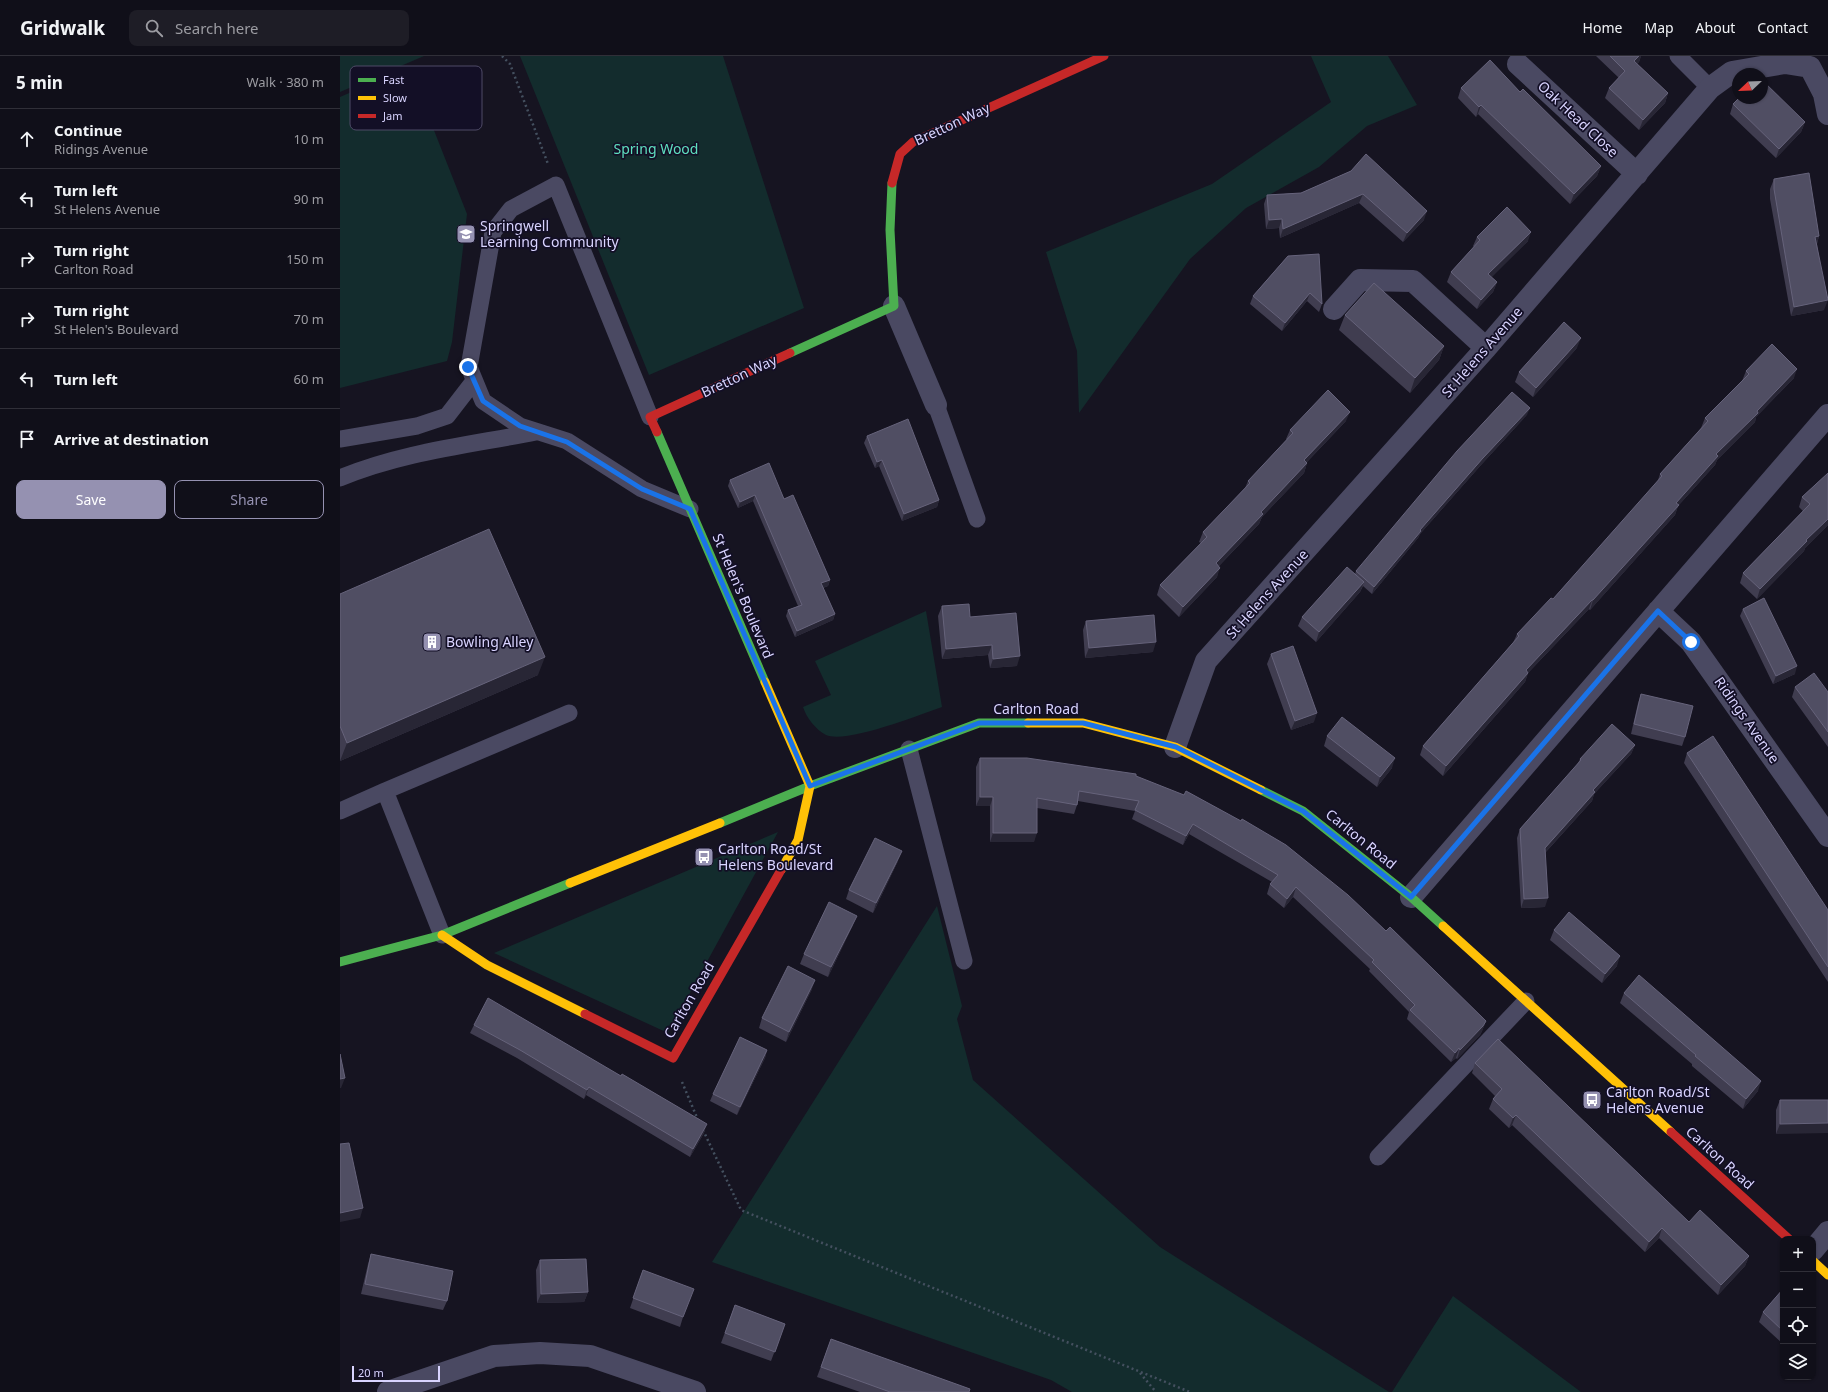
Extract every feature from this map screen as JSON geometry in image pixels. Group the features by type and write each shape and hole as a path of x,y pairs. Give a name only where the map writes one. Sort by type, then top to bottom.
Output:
{"main road":[{"name":"Bretton Way","path":"650,417 894,306 891,211 892,177 898,158 906,145 1104,56"},
{"name":"St Helen's Boulevard","path":"650,417 810,786"},
{"name":"Carlton Road","path":"340,962 442,935 810,786 979,723 1083,723 1176,747 1303,811 1411,897 1786,1236"},
{"name":"Carlton Road","path":"442,935 486,965 673,1058 798,840 810,786"},
{"path":"1816,1264 1828,1275"}],"street":[{"name":"St Helens Avenue","path":"1176,747 1206,661 1486,348 1710,88 1732,72 1785,63 1810,67 1827,100"},
{"name":"Oak Head Close","path":"1518,64 1637,174"},
{"path":"1334,309 1360,280 1412,281 1486,348"},
{"name":"Bretton Way","path":"894,306 936,406"},
{"path":"1411,897 1828,415"},
{"name":"Ridings Avenue","path":"1658,611 1691,642 1828,836"},
{"path":"1816,1246 1828,1232"},
{"path":"388,1392 494,1356 540,1353 590,1356 695,1392"}],"lane":[{"path":"1678,56 1710,88"},
{"path":"650,417 556,185 511,209 493,232 468,367 483,401 520,426 567,442 642,489 690,509"},
{"path":"340,439 417,426 447,416 474,381"},
{"name":"Bretton Way","path":"936,406 977,519"},
{"path":"340,478 354,472 429,451 538,432"},
{"path":"340,811 569,713"},
{"path":"909,749 964,960"},
{"path":"385,791 442,935"},
{"path":"1378,1157 1526,1001"}],"path":[{"path":"502,56 510,64 556,185"},
{"path":"673,1058 697,1118 741,1210 1139,1373 1190,1392"},
{"path":"1139,1373 1156,1392"}],"green space":[{"path":"340,56 424,56 401,66 350,66 350,88 340,92"},
{"name":"Spring Wood","path":"520,56 723,56 804,308 649,375"},
{"path":"1311,56 1388,56 1417,105 1367,126 1319,167 1246,208 1190,259 1079,413 1077,351 1046,252 1212,184 1331,102"},
{"path":"350,93 350,130 434,130 467,214 452,342 447,361 340,388 340,97"},
{"path":"926,611 942,707 900,722 849,736 836,737 826,735 815,727 804,711 803,707 831,695 815,661"},
{"path":"778,832 668,1033 494,953"},
{"path":"937,906 962,1006 957,1019 973,1080 1160,1247 1389,1392 1072,1392 1051,1380 712,1262"},
{"path":"1453,1296 1581,1392 1392,1392"}],"building":[{"path":"1610,56 1639,56 1634,61 1668,93 1643,120 1609,88 1625,71"},
{"path":"1490,60 1520,92 1523,89 1601,166 1574,194 1481,105 1479,107 1461,88"},
{"path":"1768,86 1805,122 1779,149 1733,104 1768,104"},
{"path":"1366,154 1427,211 1407,233 1363,194 1283,229 1282,219 1269,220 1267,195 1301,193 1351,171"},
{"path":"1809,173 1819,236 1815,237 1828,300 1794,307 1774,189 1774,179"},
{"path":"1507,207 1531,232 1488,274 1497,282 1481,300 1451,272 1480,240 1477,237"},
{"path":"1319,254 1322,304 1310,293 1285,323 1253,296 1288,256"},
{"path":"1374,283 1444,346 1415,378 1345,315"},
{"path":"1564,322 1581,338 1536,388 1519,372"},
{"path":"1772,344 1797,369 1757,411 1758,413 1716,454 1718,456 1676,503 1679,505 1593,600 1526,670 1528,673 1446,766 1423,746 1519,636 1517,634 1551,598 1553,599 1662,476 1660,474 1708,421 1705,418 1749,374 1746,371"},
{"path":"1328,390 1350,412 1304,460 1307,463 1261,512 1263,514 1216,563 1220,568 1183,607 1160,585 1207,537 1203,532 1250,483 1248,481 1293,433 1290,430"},
{"path":"1512,392 1530,408 1483,458 1420,530 1421,531 1374,587 1356,571 1457,451"},
{"path":"908,419 939,500 904,514 882,460 877,462 867,436"},
{"path":"769,463 784,499 793,495 830,580 821,583 835,614 797,631 788,610 802,605 755,495 740,502 730,480"},
{"path":"1828,473 1828,519 1760,589 1743,573 1810,504 1802,497"},
{"name":"Bowling Alley","path":"489,529 545,657 347,743 340,726 340,594"},
{"path":"1347,567 1364,582 1319,632 1302,617"},
{"path":"1764,598 1797,666 1776,676 1743,609"},
{"path":"969,604 970,617 1016,613 1020,656 993,659 992,645 946,649 942,606"},
{"path":"1154,615 1156,642 1089,648 1086,621"},
{"path":"1293,646 1317,713 1295,721 1271,654"},
{"path":"1814,673 1828,692 1828,732 1795,687"},
{"path":"1641,694 1693,706 1685,737 1634,724"},
{"path":"1342,717 1395,758 1380,777 1327,736"},
{"path":"1612,724 1635,745 1593,790 1595,792 1545,848 1548,898 1524,899 1520,829"},
{"path":"1713,736 1828,910 1828,967 1687,753"},
{"path":"980,758 1027,758 1136,774 1136,776 1184,795 1186,791 1241,821 1242,819 1286,845 1348,895 1386,931 1390,927 1486,1021 1460,1050 1459,1048 1455,1053 1410,1010 1415,1005 1372,962 1374,960 1296,887 1287,899 1270,884 1278,875 1193,824 1186,836 1135,810 1139,801 1079,791 1077,805 1037,798 1037,833 993,833 993,797 980,797"},
{"path":"875,838 902,851 876,903 849,890"},
{"path":"829,902 857,916 831,967 804,954"},
{"path":"1569,912 1620,956 1605,974 1554,930"},
{"path":"788,966 815,980 789,1032 762,1018"},
{"path":"1639,975 1761,1081 1746,1099 1624,993"},
{"path":"488,998 621,1076 622,1074 707,1124 693,1149 589,1087 587,1090 520,1050 474,1025"},
{"path":"740,1037 767,1050 740,1107 713,1094"},
{"path":"1498,1039 1689,1222 1700,1210 1749,1256 1721,1285 1662,1228 1649,1242 1516,1115 1513,1118 1493,1099 1502,1089 1475,1063"},
{"path":"340,1054 345,1078 340,1079"},
{"path":"1780,1100 1828,1100 1828,1123 1780,1124"},
{"path":"349,1143 363,1208 340,1213 340,1144"},
{"path":"371,1254 453,1271 447,1301 365,1284"},
{"path":"586,1259 588,1292 541,1294 540,1260"},
{"path":"643,1270 694,1289 683,1317 633,1298"},
{"path":"1780,1292 1780,1328 1763,1312"},
{"path":"735,1305 785,1324 775,1352 725,1333"},
{"path":"831,1339 970,1389 969,1392 890,1392 821,1367"}],"traffic: fast":[{"path":"790,353 894,306 890,230 892,183"},
{"path":"657,432 765,682"},
{"path":"720,823 810,786 979,723 1028,723"},
{"path":"1261,790 1303,811 1411,897 1443,926"},
{"path":"340,962 442,935 570,883"}],"traffic: slow":[{"path":"765,682 810,786 798,840 781,870"},
{"path":"1028,723 1083,723 1175,747 1261,790"},
{"path":"570,883 720,823"},
{"path":"1443,926 1671,1132"},
{"path":"442,935 487,965 585,1014"},
{"path":"1816,1264 1828,1275"}],"traffic: jam":[{"path":"892,183 900,154 913,142 1104,56"},
{"path":"657,432 650,417 790,353"},
{"path":"585,1014 673,1058 781,870"},
{"path":"1671,1132 1786,1236"}],"place":[{"name":"Springwell Learning Community","path":"466,234"},
{"name":"Bowling Alley","path":"432,642"},
{"name":"Carlton Road/St Helens Boulevard","path":"704,857"},
{"name":"Carlton Road/St Helens Avenue","path":"1592,1100"}],"route":[{"path":"468,367 483,401 520,426 567,442 599,460 642,489 690,509 810,786 979,723 1083,723 1176,747 1303,811 1411,897 1658,611 1691,642"}]}
